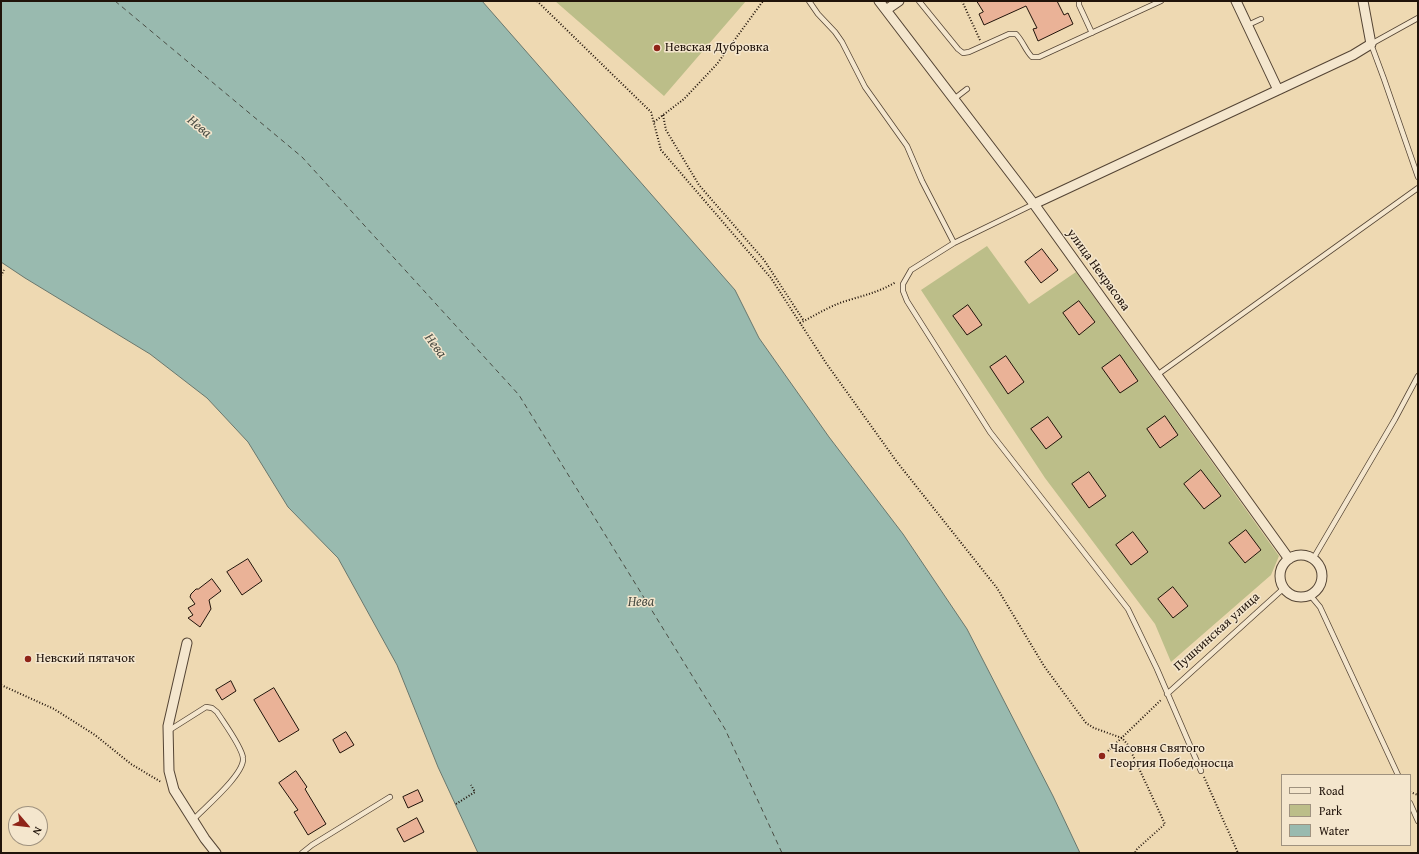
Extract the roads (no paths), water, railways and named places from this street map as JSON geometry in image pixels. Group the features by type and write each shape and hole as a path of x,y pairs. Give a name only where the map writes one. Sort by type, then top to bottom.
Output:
{"street":[{"name":"улица Некрасова","path":"880,1 1034,204 1289,560"},
{"path":"886,10 899,1"},
{"path":"1236,1 1278,90"},
{"path":"1034,204 1353,55 1371,44 1363,1"},
{"path":"1296,556 1305,556 1313,559 1319,566 1322,574 1321,582 1317,590 1310,595 1303,597 1289,593 1284,588 1280,576 1281,570 1284,564 1289,560 1296,556"},
{"path":"187,643 174,697 168,731 169,771 174,790 216,853"}],"lane":[{"path":"809,1 842,42 865,86 907,146 922,181 954,243"},
{"path":"919,1 958,49 963,53 969,52 1009,34 1016,34 1032,57 1039,57 1161,1"},
{"path":"1079,1 1079,5 1092,33"},
{"path":"1418,18 1371,44 1418,177"},
{"path":"1247,26 1261,19"},
{"path":"954,99 967,89"},
{"path":"1157,375 1418,188"},
{"path":"1034,204 954,243 911,270 903,284 903,291 907,301 990,432 1128,609 1157,669 1201,771"},
{"path":"1313,559 1395,419 1418,376"},
{"name":"Пушкинская улица","path":"1167,694 1284,588"},
{"path":"1310,595 1320,607 1398,774"},
{"path":"168,731 202,709 206,707 212,708 217,712 239,747 243,759 241,768 236,777 193,820"},
{"path":"302,853 312,845 390,797"},
{"path":"1411,805 1418,821"}],"water":[{"name":"Нева","path":"1,1 482,1 735,290 759,338 829,437 903,534 967,629 1053,796 1080,853 478,853 438,767 397,665 338,558 288,507 248,442 207,398 150,354 1,262"}],"place":[{"name":"Невская Дубровка","path":"657,48"},
{"name":"Невский пятачок","path":"28,659"},
{"name":"Часовня Святого Георгия Победоносца","path":"1102,756"}]}
